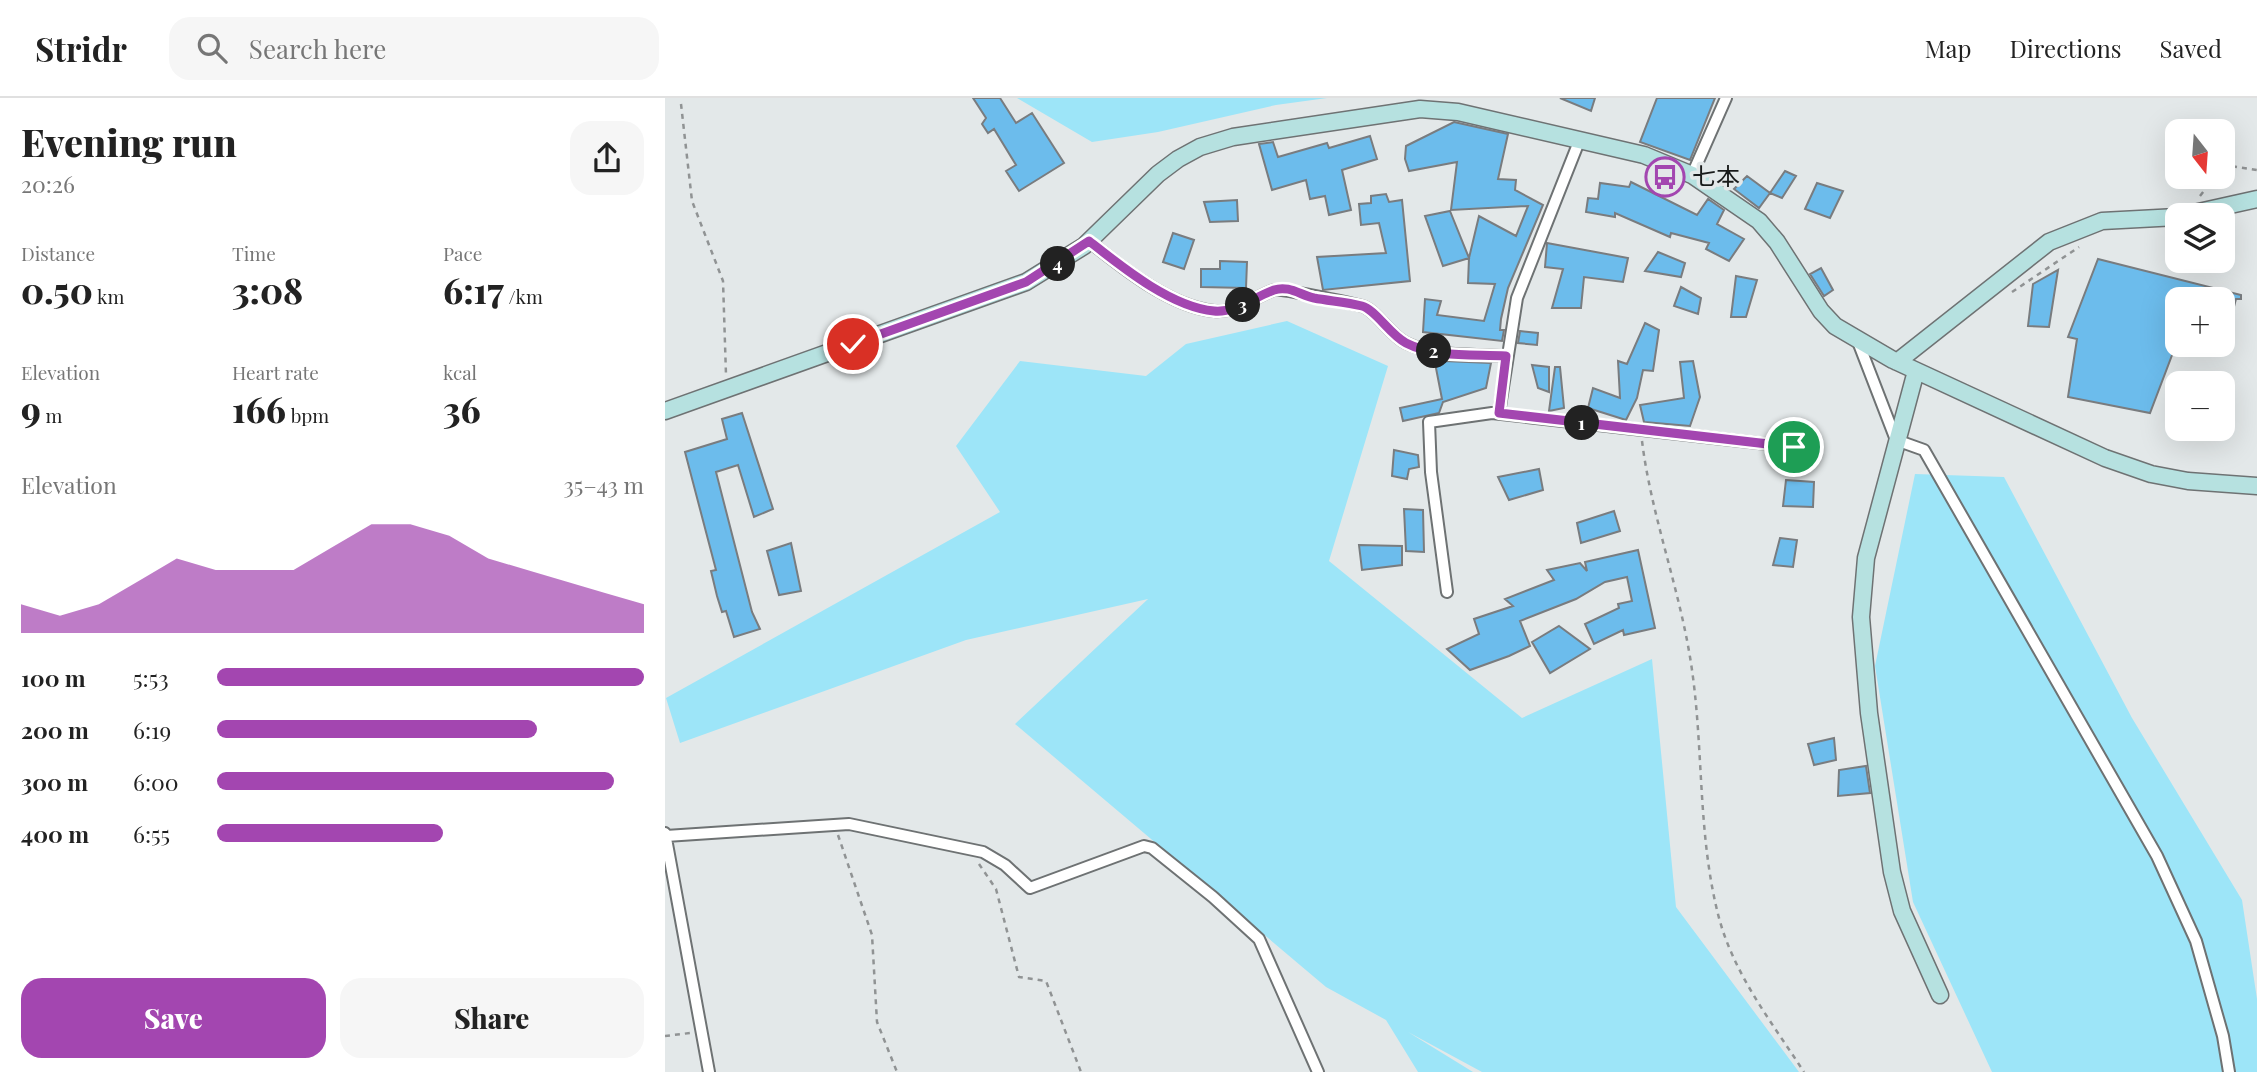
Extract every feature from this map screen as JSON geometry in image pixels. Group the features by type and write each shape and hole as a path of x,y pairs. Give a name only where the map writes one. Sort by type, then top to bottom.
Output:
{"street":[{"path":"1692,175 1726,98"},
{"path":"665,411 1026,282 1089,241 1178,159 1200,147 1233,137 1420,109 1458,112 1580,139 1644,155 1692,175 1759,220 1777,242 1821,311 1835,326 1898,362 2105,458 2151,474 2188,481 2257,486"},
{"path":"1499,413 1517,298 1580,139"},
{"path":"2235,204 2257,199"},
{"path":"1898,362 2049,242 2102,221 2165,218"},
{"path":"1089,241 1131,275 1181,301 1214,311 1245,305 1276,289 1293,289 1311,298 1366,307 1386,329 1406,343 1436,352 1506,356"},
{"path":"1857,339 1896,440 1924,450 2157,856 2196,941 2223,1036 2229,1072"},
{"path":"1916,370 1866,558 1861,617 1863,665 1892,872 1902,911 1940,995"},
{"path":"1447,592 1430,472 1429,422 1499,413 1794,447"},
{"path":"709,1072 666,835 849,824 983,852 1005,865 1030,888 1144,846 1152,848 1213,897 1259,939 1318,1072"}],"path":[{"path":"681,104 692,201 723,281 726,382"},
{"path":"2235,168 2245,166 2257,170"},
{"path":"2197,199 2209,189"},
{"path":"2006,295 2080,246"},
{"path":"1641,431 1647,476 1689,650 1701,810 1717,911 1756,1002 1804,1072"},
{"path":"846,830 837,830 871,935 877,1022 897,1072"},
{"path":"977,860 996,889 1020,977 1046,981 1081,1072"},
{"path":"665,1036 701,1031"}],"shaded area":[{"path":"1017,98 1327,98 1276,105 1158,132 1092,142"},
{"path":"1287,321 1388,366 1329,561 1522,718 1652,659 1676,907 1799,1072 1482,1072 1408,1032 1473,1072 1418,1072 1386,1020 1326,987 1015,724 1148,599 966,640 680,743 666,698 1000,512 956,446 1020,361 1146,376 1186,344"},
{"path":"1915,474 2004,477 2132,718 2242,900 2257,999 2257,1072 1992,1072 1913,902 1875,666"}],"building":[{"path":"973,98 1000,98 1016,123 1032,113 1064,163 1019,191 1006,171 1016,165 994,129 988,133 982,124 986,118"},
{"path":"1560,98 1595,98 1591,111"},
{"path":"1657,98 1715,98 1690,160 1640,142"},
{"path":"1454,122 1508,134 1498,179 1516,180 1515,190 1543,205 1508,288 1501,319 1500,330 1504,330 1502,341 1423,332 1425,299 1441,301 1437,315 1484,321 1495,284 1468,283 1469,258 1479,216 1516,236 1528,206 1451,210 1457,162 1409,171 1405,159 1406,146"},
{"path":"1370,136 1377,159 1342,170 1351,210 1329,215 1325,196 1310,199 1306,180 1272,190 1259,144 1273,142 1278,157 1327,143 1329,148"},
{"path":"1785,171 1796,176 1782,198 1770,193"},
{"path":"1747,176 1770,193 1759,208 1734,189"},
{"path":"1631,182 1697,215 1708,199 1724,210 1717,224 1744,239 1729,261 1706,249 1709,243 1671,233 1670,237 1615,213 1615,217 1586,212 1588,198 1598,199 1600,183 1629,187"},
{"path":"1817,183 1843,191 1830,218 1805,209"},
{"path":"1386,194 1389,202 1402,200 1410,281 1323,290 1317,257 1386,253 1379,223 1361,225 1359,204 1371,203 1371,196"},
{"path":"1237,200 1238,221 1210,222 1204,202"},
{"path":"1450,211 1469,258 1443,266 1425,216"},
{"path":"1173,233 1194,240 1184,269 1163,262"},
{"path":"1547,243 1628,258 1623,282 1584,277 1581,308 1552,308 1563,269 1545,267"},
{"path":"1658,252 1685,263 1681,277 1645,271"},
{"path":"2098,259 2209,287 2165,287 2165,357 2171,357 2150,413 2068,397 2077,339 2068,337"},
{"path":"1220,261 1247,262 1246,288 1201,287 1201,269 1220,269"},
{"path":"1821,268 1833,290 1824,296 1810,274"},
{"path":"2058,270 2049,327 2028,326 2033,284"},
{"path":"1736,276 1757,280 1746,317 1731,317"},
{"path":"1681,287 1701,298 1698,314 1674,306"},
{"path":"1645,323 1659,330 1653,371 1643,370 1637,398 1626,420 1588,408 1593,388 1620,398 1618,361 1627,364"},
{"path":"1520,331 1538,333 1537,345 1518,343"},
{"path":"1693,361 1700,397 1690,426 1644,422 1640,405 1684,398 1680,362"},
{"path":"1435,363 1491,363 1486,388 1443,402 1439,413 1403,421 1400,408 1442,399"},
{"path":"1532,365 1549,367 1549,392 1538,388"},
{"path":"1555,367 1560,367 1564,408 1549,411"},
{"path":"742,413 773,509 754,517 738,465 716,472 752,612 760,629 734,637 726,611 722,612 717,596 711,571 716,570 685,452 727,439 722,419"},
{"path":"1394,450 1418,455 1419,467 1409,469 1407,479 1392,476"},
{"path":"1539,469 1543,490 1509,500 1498,477"},
{"path":"1786,480 1814,482 1813,507 1783,506"},
{"path":"1404,509 1423,510 1424,552 1406,551"},
{"path":"1614,511 1620,531 1581,543 1577,523"},
{"path":"1780,538 1797,540 1793,567 1773,565"},
{"path":"791,543 801,591 779,595 767,551"},
{"path":"1359,545 1402,546 1402,565 1362,570"},
{"path":"1638,550 1655,628 1624,635 1623,630 1594,644 1585,624 1619,608 1618,604 1632,601 1627,577 1605,582 1576,599 1520,621 1530,646 1509,656 1470,670 1447,649 1479,634 1474,619 1513,606 1505,599 1554,580 1547,570 1580,563 1587,571 1585,562"},
{"path":"1559,626 1590,649 1550,673 1532,642"},
{"path":"1834,738 1836,760 1814,765 1808,744"},
{"path":"1866,766 1870,793 1838,796 1839,770"}],"place":[{"name":"七本","path":"1665,177"}],"route":[{"path":"853,344 1026,282 1050,269 1089,241 1131,275 1181,301 1214,311 1245,305 1276,289 1293,289 1311,298 1366,307 1386,329 1406,343 1436,352 1506,356 1499,413 1794,447"}]}
